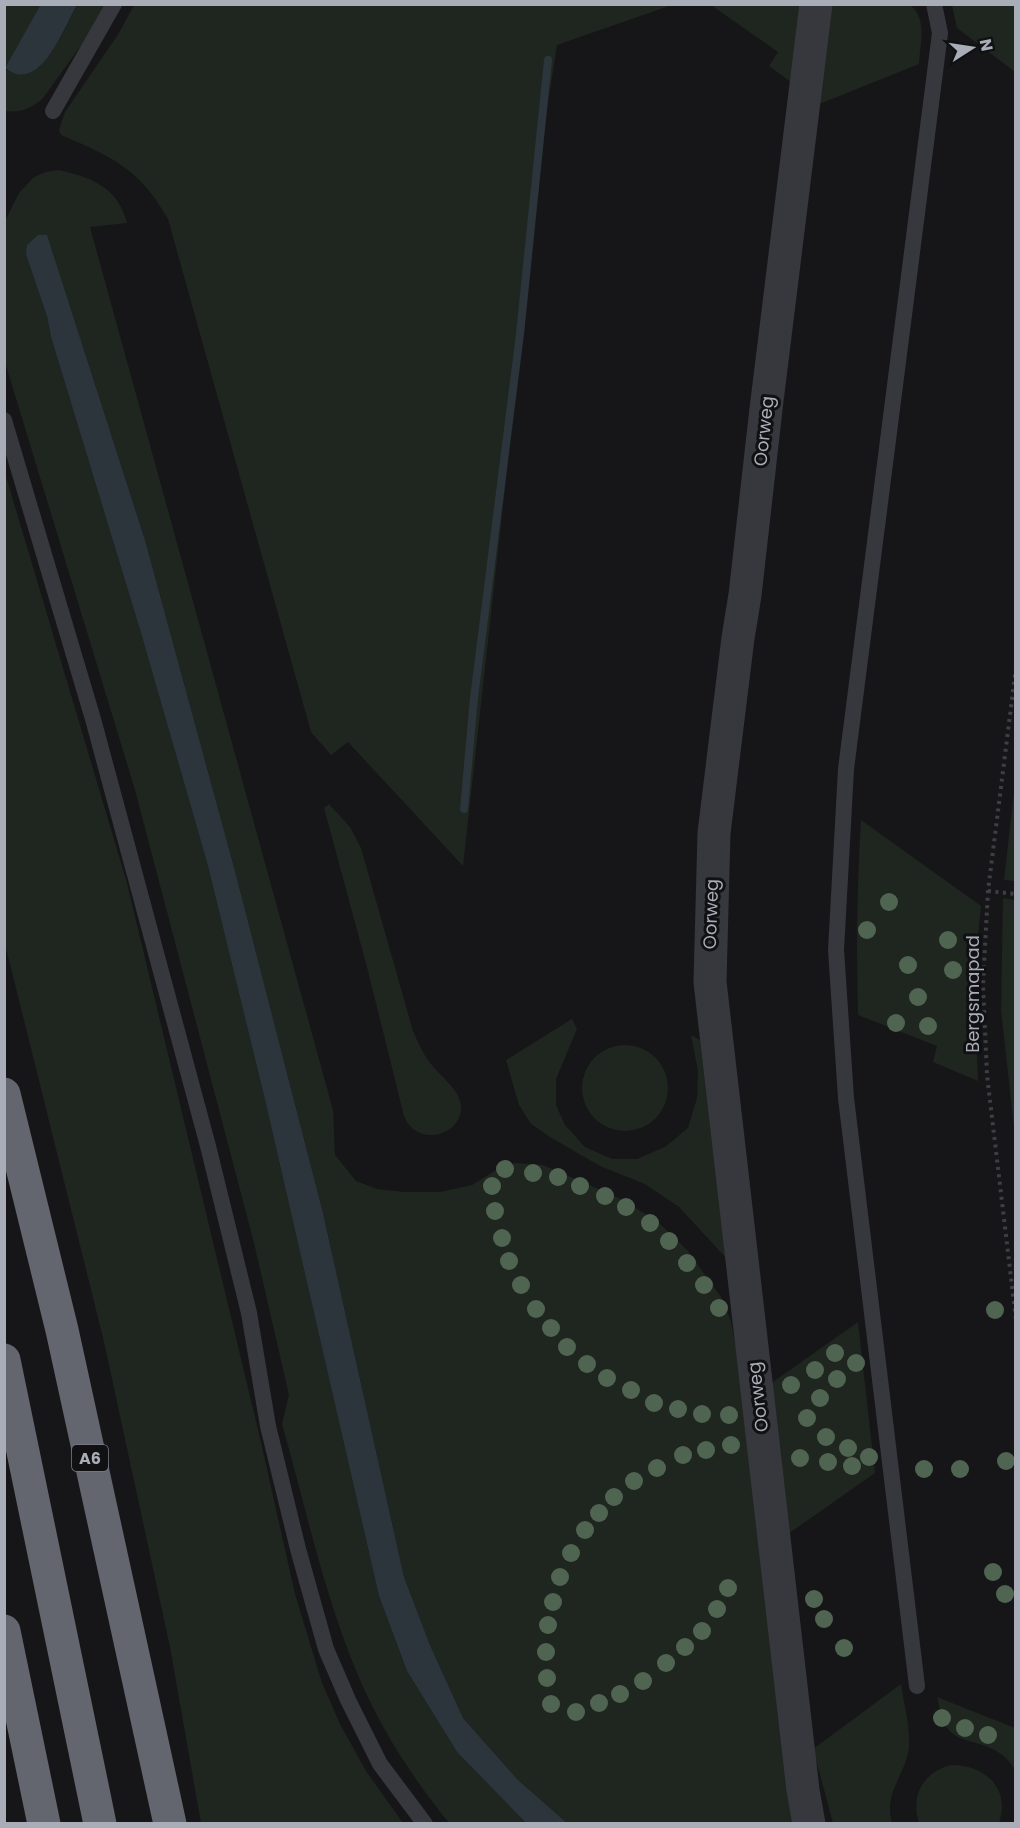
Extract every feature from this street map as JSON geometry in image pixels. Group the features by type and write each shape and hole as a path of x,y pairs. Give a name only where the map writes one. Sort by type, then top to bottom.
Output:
{"highway":[{"name":"A6","path":"4,1094 62,1330 170,1824"},
{"path":"4,1360 100,1824"},
{"path":"4,1631 44,1824"}],"street":[{"name":"Oorweg","path":"809,1824 803,1790 710,982 714,833 816,4"}],"lane":[{"path":"53,111 114,4"},
{"path":"917,1686 846,1098 836,950 846,769 940,33 934,4"},
{"path":"4,420 93,719 208,1146 249,1313 268,1426 298,1549 326,1649 380,1764 425,1824"}],"path":[{"name":"Bergsmapad","path":"1016,667 988,891 983,985 987,1075 1016,1320"},
{"path":"988,891 1016,894"}],"shaded area":[{"path":"41,4 77,5 58,42 40,66 29,73 18,74 5,68"},
{"path":"909,4 919,16 921,24 919,64 817,105 830,5"},
{"path":"5,5 41,5 5,68"},
{"path":"77,5 106,5 93,29 43,98 25,109 5,111 5,69 18,74 30,72 40,65 50,55"},
{"path":"134,5 670,5 557,45 547,110 463,866 348,742 331,755 311,732 168,219 146,187 123,166 61,135 59,130 65,112 119,33"},
{"path":"711,5 800,5 792,83 769,66 778,52"},
{"path":"952,5 1015,5 1015,72 957,28"},
{"path":"59,170 102,186 117,201 127,223 90,227 333,1110 335,1155 356,1181 377,1189 404,1192 440,1192 472,1185 501,1167 514,1163 543,1165 619,1198 657,1221 688,1251 721,1297 731,1321 736,1350 794,1823 567,1823 518,1780 463,1718 430,1645 404,1577 323,1213 235,871 145,540 47,236 47,316 51,337 141,633 208,866 266,1104 379,1596 407,1671 457,1752 526,1823 449,1823 396,1749 364,1689 333,1608 282,1424 289,1395 254,1243 135,790 5,362 5,221 19,193 34,177"},
{"path":"38,235 47,235 145,540 235,871 323,1213 404,1577 430,1645 463,1718 518,1780 567,1823 526,1823 457,1752 407,1671 379,1596 266,1104 208,866 141,633 51,337 47,316 26,254 27,245"},
{"path":"5,473 127,883 260,1438 295,1594 322,1683 340,1724 366,1771 403,1823 201,1823 170,1647 104,1342 5,944"},
{"path":"1015,783 1015,881 1004,880"},
{"path":"329,804 350,827 361,848 413,1031 428,1060 460,1099 460,1115 455,1124 438,1134 429,1135 419,1132 410,1126 404,1116 324,808"},
{"path":"861,820 981,906 974,977 978,1081 933,1062 937,1046 858,1015 857,918"},
{"path":"1003,898 1015,900 1015,1137 1001,1010"},
{"path":"572,1019 577,1029 556,1079 556,1105 565,1125 585,1147 612,1159 637,1159 665,1147 688,1128 697,1098 698,1071 691,1035 700,1040 726,1258 679,1207 645,1184 600,1166 531,1124 519,1105 506,1060"},
{"path":"625,1045 649,1052 661,1064 668,1088 661,1112 649,1124 625,1131 601,1124 589,1112 582,1088 589,1064 601,1052"},
{"path":"858,1322 875,1473 788,1534 770,1384"},
{"path":"901,1684 908,1723 909,1746 891,1801 892,1823 833,1823 813,1749"},
{"path":"937,1697 1015,1728 1015,1770 999,1753 954,1735 944,1722"},
{"path":"950,1765 974,1769 992,1781 1001,1799 1002,1810 999,1823 919,1823 916,1804 921,1787 933,1774"}],"waterway":[{"path":"464,809 474,698 520,334 548,60"}]}
